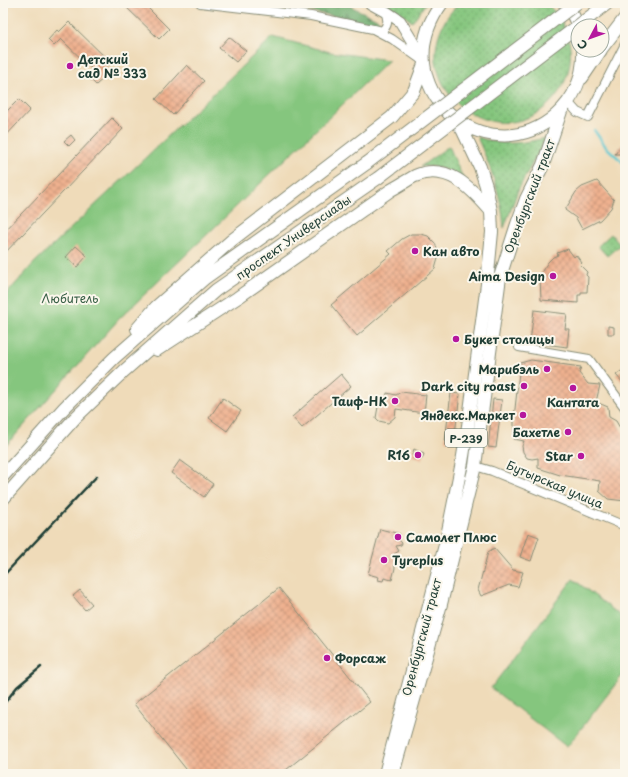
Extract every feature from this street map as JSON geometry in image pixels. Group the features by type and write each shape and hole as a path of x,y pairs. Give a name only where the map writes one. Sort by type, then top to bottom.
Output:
{"main road":[{"path":"114,358 156,307 232,240 392,117 414,91 423,62 400,21 370,3"},
{"name":"Р-239","path":"442,3 435,12 428,29 423,46 423,62 429,84 442,107 466,126 491,134 504,135 516,134 534,128 551,119 564,106 595,58"},
{"path":"564,3 574,18"},
{"name":"проспект Универсиады","path":"3,476 64,408 114,358 206,278 367,163 576,3"},
{"name":"проспект Универсиады","path":"3,499 75,418 124,371 216,290 378,178 608,3"},
{"name":"Р-239","path":"610,37 625,18"},
{"name":"Р-239","path":"579,82 583,58"},
{"name":"Оренбургский тракт","path":"393,774 441,604 475,466 500,276 526,199 543,165 564,106"},
{"name":"Оренбургский тракт","path":"385,774 446,541 462,462 487,284 492,232 491,211 486,186 480,167 462,129 442,107"},
{"path":"124,371 237,298 391,190 416,176 438,171 450,175 470,188 491,211"}],"street":[{"path":"200,3 311,16 382,30 387,26 388,22 385,11"},
{"path":"373,29 392,39 423,62"},
{"path":"564,106 588,117 625,44"},
{"path":"519,347 589,359 625,408"},
{"name":"Бутырская улица","path":"475,466 492,471 625,526"}],"green space":[{"path":"256,3 344,3 379,20 380,23 376,27 330,15"},
{"path":"384,3 426,3 412,22 400,12"},
{"path":"460,3 546,3 564,27 570,52 567,76 555,98 537,113 514,122 489,121 458,104 445,88 439,75 436,62 438,37 444,22"},
{"name":"Любитель","path":"273,37 330,52 389,60 119,319 3,449 3,298 34,263"},
{"path":"477,137 503,143 527,142 546,138 519,188 504,228 501,204 495,181"},
{"path":"449,146 463,178 437,167 420,167"},
{"path":"611,234 620,245 607,256 598,246"},
{"path":"573,579 625,619 625,672 567,747 491,688"}],"building":[{"path":"122,3 143,3 169,29 159,39"},
{"path":"69,22 111,63 102,72 106,76 96,85 89,78 95,72 61,39 54,46 48,40 57,30 59,32"},
{"path":"229,37 246,51 236,62 219,48"},
{"path":"187,65 204,81 173,115 156,99"},
{"path":"19,99 30,110 3,139 3,115"},
{"path":"112,118 123,129 3,255 3,233"},
{"path":"71,135 75,140 69,146 64,141"},
{"path":"625,141 625,149 621,154 615,154"},
{"path":"597,181 614,200 611,208 600,220 582,229 576,218 565,210 576,192 582,187"},
{"path":"411,234 428,236 435,243 439,255 435,269 357,336 331,305 391,254 388,251 402,239"},
{"path":"76,246 87,256 77,267 66,257"},
{"path":"568,249 574,257 576,255 582,263 580,265 587,272 587,292 581,292 581,295 578,295 578,303 541,300 540,277 542,271 553,257 558,255 557,253"},
{"path":"534,310 567,314 565,329 569,329 567,347 530,342"},
{"path":"608,326 614,327 614,334 608,334"},
{"name":"Бахетле","path":"531,360 581,367 579,373 588,384 600,385 596,402 608,407 609,417 616,421 625,435 625,501 608,499 599,491 600,481 560,475 538,468 538,458 527,458 523,452 522,446 524,441 514,439 514,418 520,363"},
{"path":"625,368 625,385 616,375"},
{"path":"341,374 351,386 302,428 292,417"},
{"path":"401,392 426,395 424,413 396,409 395,417 388,423 379,421 376,418 379,401 386,403 387,393 396,395"},
{"path":"451,393 460,394 454,442 445,441"},
{"path":"223,398 241,411 227,431 209,418"},
{"path":"493,399 502,400 496,448 488,447"},
{"path":"414,449 424,454 422,459 412,455"},
{"path":"180,460 213,484 204,497 171,473"},
{"path":"380,529 400,534 398,539 402,543 401,545 396,546 399,551 394,554 397,559 394,563 395,568 392,580 384,578 383,581 378,580 379,577 368,574"},
{"path":"528,533 539,537 531,561 520,557"},
{"path":"494,548 513,570 523,572 518,587 509,585 481,596 478,590 488,552"},
{"path":"279,588 370,702 281,774 190,774 134,704"},
{"path":"80,590 92,604 85,610 73,596"}],"waterway":[{"path":"594,130 606,147 625,164"}],"railway":[{"path":"3,576 97,476"},
{"path":"3,705 17,687 41,667"}],"place":[{"name":"Детский сад № 333","path":"70,66"},
{"name":"Кан авто","path":"415,251"},
{"name":"Aima Design","path":"553,276"},
{"name":"Букет столицы","path":"456,339"},
{"name":"Марибэль","path":"547,369"},
{"name":"Dark city roast","path":"524,386"},
{"name":"Кантата","path":"573,388"},
{"name":"Таиф-НК","path":"395,401"},
{"name":"Яндекс.Маркет","path":"523,415"},
{"name":"Бахетле","path":"568,432"},
{"name":"R16","path":"418,455"},
{"name":"Star","path":"581,456"},
{"name":"Самолет Плюс","path":"398,537"},
{"name":"Tyreplus","path":"384,560"},
{"name":"Форсаж","path":"327,658"}]}
